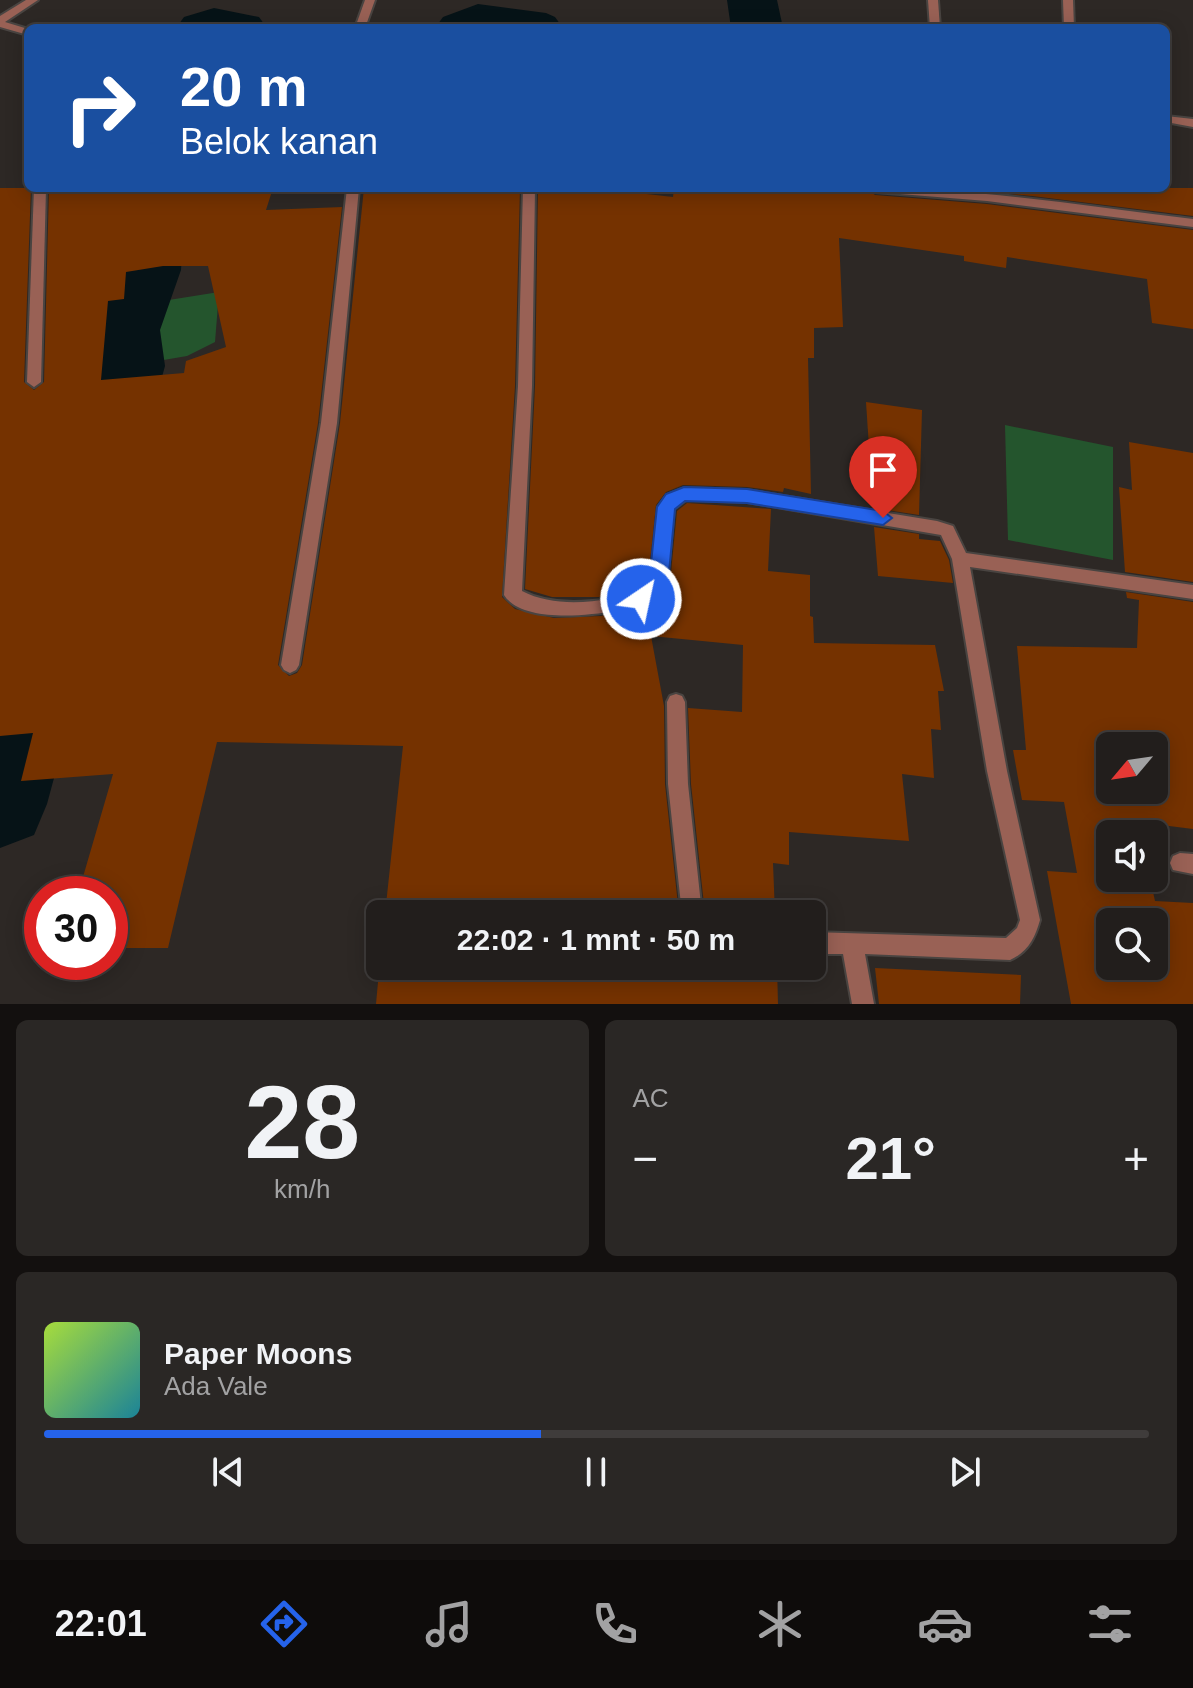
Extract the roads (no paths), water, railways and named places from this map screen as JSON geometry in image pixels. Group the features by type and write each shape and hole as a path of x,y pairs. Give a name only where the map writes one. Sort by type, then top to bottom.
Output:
{"street":[{"path":"0,23 33,0"},
{"path":"361,24 370,0"},
{"path":"933,0 935,24"},
{"path":"1068,0 1069,24"},
{"path":"0,23 24,31"},
{"path":"1170,120 1193,123"},
{"path":"34,382 40,192"},
{"path":"290,665 329,423 353,192"},
{"path":"529,192 525,386 513,595 526,604 572,608 617,604 651,596 661,572 666,507 684,494 747,496 937,527 947,531 960,559 997,771 1030,920 1025,935 1010,949 826,943"},
{"path":"925,192 1193,223"},
{"path":"960,559 1193,592"},
{"path":"676,702 678,784 690,900"},
{"path":"852,943 863,1004"}],"waterway":[{"path":"752,0 756,24"},
{"path":"469,24 478,19 528,24"},
{"path":"212,24 219,24"},
{"path":"96,479 130,366 126,330 148,270 156,192"},
{"path":"0,804 51,630"}]}
